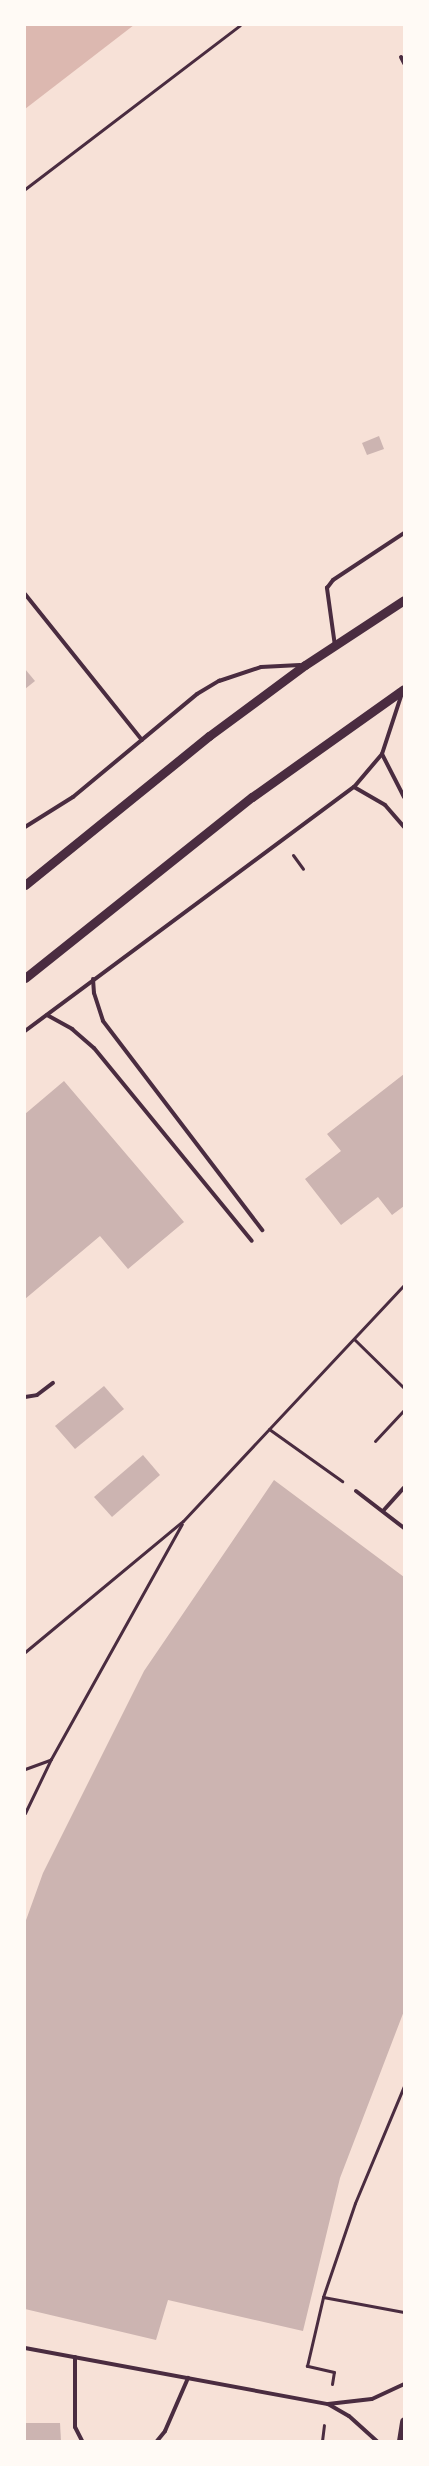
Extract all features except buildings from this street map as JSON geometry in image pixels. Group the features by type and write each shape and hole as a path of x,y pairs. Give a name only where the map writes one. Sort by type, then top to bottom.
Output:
{"street":[{"path":"25,885 209,736 305,665 404,600"},
{"path":"25,978 252,798 403,689"},
{"path":"401,2441 404,2421"}],"lane":[{"path":"401,57 404,63"},
{"path":"334,646 327,588 333,580 404,533"},
{"path":"25,594 142,740"},
{"path":"25,827 74,797 142,740 219,681 261,667 305,665"},
{"path":"25,1031 354,787 382,754 398,714 403,689"},
{"path":"382,754 404,797"},
{"path":"354,787 385,805 404,827"},
{"path":"399,820 404,815"},
{"path":"94,979 94,994 103,1021 262,1230"},
{"path":"47,1015 72,1029 94,1048 252,1241"},
{"path":"25,1397 37,1395 53,1383"},
{"path":"383,1511 404,1488"},
{"path":"356,1491 404,1528"},
{"path":"25,2348 328,2404 372,2399 404,2384"},
{"path":"75,2357 75,2427 82,2441"},
{"path":"157,2441 165,2431 188,2378"},
{"path":"328,2404 349,2416 377,2441"}],"path":[{"path":"25,189 240,25"},
{"path":"25,1652 183,1521 404,1285"},
{"path":"354,1339 404,1388"},
{"path":"376,1440 404,1410"},
{"path":"269,1429 356,1491"},
{"path":"25,1813 51,1759 183,1521"},
{"path":"25,1770 51,1759"},
{"path":"322,2441 334,2372 307,2366 323,2297 355,2203 404,2086"},
{"path":"323,2297 404,2312"}],"shaded area":[{"path":"25,25 134,25 25,109"}]}
